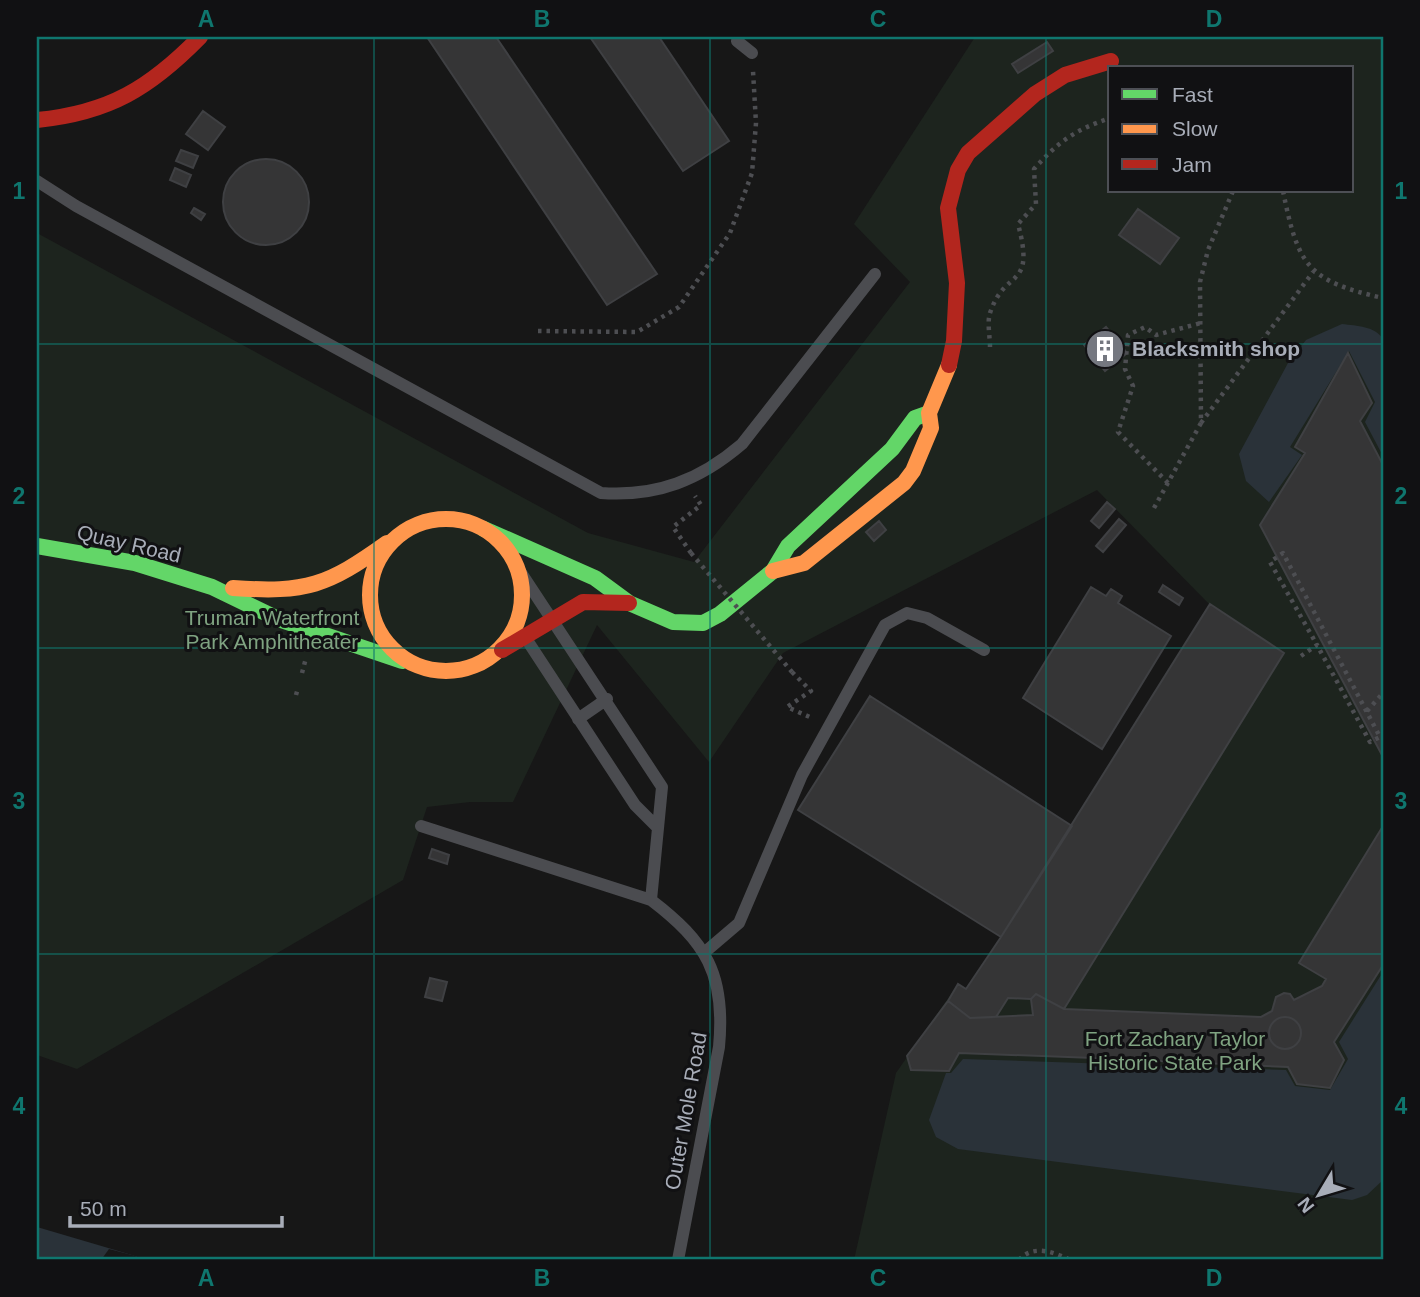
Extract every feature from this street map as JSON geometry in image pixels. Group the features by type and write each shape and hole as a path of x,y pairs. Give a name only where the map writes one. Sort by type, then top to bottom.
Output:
{"street":[{"path":"37,120 85,114 130,96 176,63 200,37"},
{"path":"773,571 804,563 904,483 913,471 931,428 929,413 946,377 957,319 956,263 948,208 951,187 968,153 1035,94 1065,75 1111,61"},
{"path":"629,603 583,602 487,659 455,671 437,671 412,664 393,651 380,633 372,613 369,591 379,559 400,534 419,523 441,519 463,521 595,578 629,603 673,621 703,623 720,614 773,571 788,545 881,460 915,418 929,413"},
{"path":"881,460 904,483"},
{"path":"484,529 501,543 514,562 521,584 521,607 514,629 501,648 487,659"},
{"name":"Quay Road","path":"212,587 289,593 316,587 340,577 400,534"},
{"name":"Quay Road","path":"37,546 135,564 212,587 278,619 412,664"}],"lane":[{"path":"737,41 752,53"},
{"path":"37,181 88,213 601,493 638,494 673,487 728,456 749,435 875,274"},
{"path":"514,562 607,699 662,787 656,826 651,900"},
{"path":"705,952 733,930 743,917 802,775 885,625 907,613 927,618 984,650"},
{"path":"524,636 635,805 656,826"},
{"path":"578,719 607,699"},
{"name":"Outer Mole Road","path":"421,826 651,900 680,922 705,952 714,972 721,1025 678,1260"}],"path":[{"path":"538,331 637,332 679,307 730,233 752,173 756,123 752,53"},
{"path":"990,347 989,314 1024,269 1024,248 1018,224 1036,204 1034,169 1053,148 1078,129 1108,119"},
{"path":"1201,423 1199,282 1208,250 1233,192"},
{"path":"1283,192 1293,242 1313,272 1347,290 1383,298"},
{"path":"1154,508 1201,423 1313,272"},
{"path":"1168,483 1118,432 1133,386 1125,369 1128,335 1145,327 1156,335 1201,323"},
{"path":"694,511 673,527 691,552 811,691 787,707"},
{"path":"1283,553 1380,737 1370,742 1317,645 1270,562 1283,553"},
{"path":"1301,656 1317,645"},
{"path":"296,695 298,688"},
{"path":"1367,711 1383,693"},
{"path":"1019,1260 1024,1255 1049,1250 1070,1260"}],"green space":[{"name":"Fort Zachary Taylor Historic State Park","path":"975,37 1383,37 1383,1260 854,1260 896,1073 958,984 966,989 1001,937 1210,605 1097,490 783,653 709,762 597,625 513,802 470,802 427,807 403,880 77,1069 37,1055 37,233 588,533 694,562 910,282 854,224"}],"shaded area":[{"path":"1342,324 1370,329 1383,339 1383,456 1365,422 1375,402 1349,351 1290,447 1302,455 1269,502 1246,481 1239,454 1288,363 1306,340"},
{"path":"1383,972 1383,1180 1367,1195 1352,1200 958,1149 936,1137 929,1120 946,1073 951,1073 963,1059 1286,1070 1295,1086 1330,1090 1348,1059 1339,1042"},
{"path":"37,1227 132,1255 146,1260 37,1260"}],"pier":[{"path":"109,1249 132,1255 146,1260 101,1260"}],"building":[{"path":"427,37 496,37 657,274 607,305"},
{"path":"590,37 659,37 729,141 683,171"},
{"path":"1047,42 1053,51 1018,73 1012,64"},
{"path":"203,111 225,127 208,150 186,134"},
{"path":"181,150 198,156 193,168 176,161"},
{"path":"266,159 283,162 297,171 306,185 309,202 306,219 297,233 283,242 266,245 249,242 235,233 226,219 223,202 226,185 235,171 249,162"},
{"path":"175,168 191,175 186,187 170,180"},
{"path":"194,208 205,214 201,220 191,213"},
{"path":"1138,209 1179,238 1160,264 1119,235"},
{"name":"Blacksmith shop","path":"1106,327 1127,353 1105,371 1084,345"},
{"path":"1348,353 1372,403 1360,421 1383,465 1383,757 1260,525 1305,453 1295,447"},
{"path":"1107,502 1115,509 1099,528 1091,521"},
{"path":"1119,519 1126,525 1103,552 1096,546"},
{"path":"879,521 886,530 874,541 866,532"},
{"path":"1163,585 1183,598 1179,605 1159,592"},
{"path":"1091,587 1106,596 1111,589 1122,596 1118,603 1171,636 1102,749 1023,698"},
{"path":"1210,604 1284,653 1064,1009 1036,994 1031,999 1008,998 996,1017 970,1018 948,1001 958,984 966,989 1001,937"},
{"path":"870,696 1072,826 1001,937 798,810"},
{"path":"1383,826 1383,965 1334,1042 1344,1060 1330,1088 1297,1084 1288,1067 1094,1058 959,1053 949,1071 911,1070 907,1056 948,1001 970,1018 1033,1015 1031,999 1036,994 1064,1009 1261,1017 1272,1011 1276,997 1284,993 1290,994 1294,1000 1322,986 1326,979 1299,963"},
{"path":"432,849 449,855 447,864 429,858"},
{"path":"430,978 447,982 442,1001 425,997"},
{"path":"1285,1017 1296,1022 1301,1033 1296,1044 1285,1049 1274,1044 1269,1033 1274,1022"}],"traffic: fast":[{"path":"484,529 595,578 629,603 673,622 703,623 720,614 773,571 788,546 892,449 915,418 929,413"},
{"path":"37,546 135,563 212,587 278,619 402,661"}],"traffic: slow":[{"path":"773,571 804,563 904,483 913,471 931,428 929,413 949,365"},
{"path":"446,519 475,525 500,541 516,566 522,595 516,624 500,649 475,665 446,671 417,665 392,649 376,624 370,595 376,566 392,541 417,525 446,519"},
{"path":"233,588 280,589 315,583 348,569 387,543"}],"traffic: jam":[{"path":"37,120 86,111 127,95 164,71 200,37"},
{"path":"949,365 954,341 957,283 948,208 958,170 968,153 1035,94 1065,75 1111,61"},
{"path":"502,650 583,602 629,603"}],"place":[{"name":"Blacksmith shop","path":"1105,349"}],"park label":[{"name":"Truman Waterfront Park Amphitheater","path":"272,630"}]}
